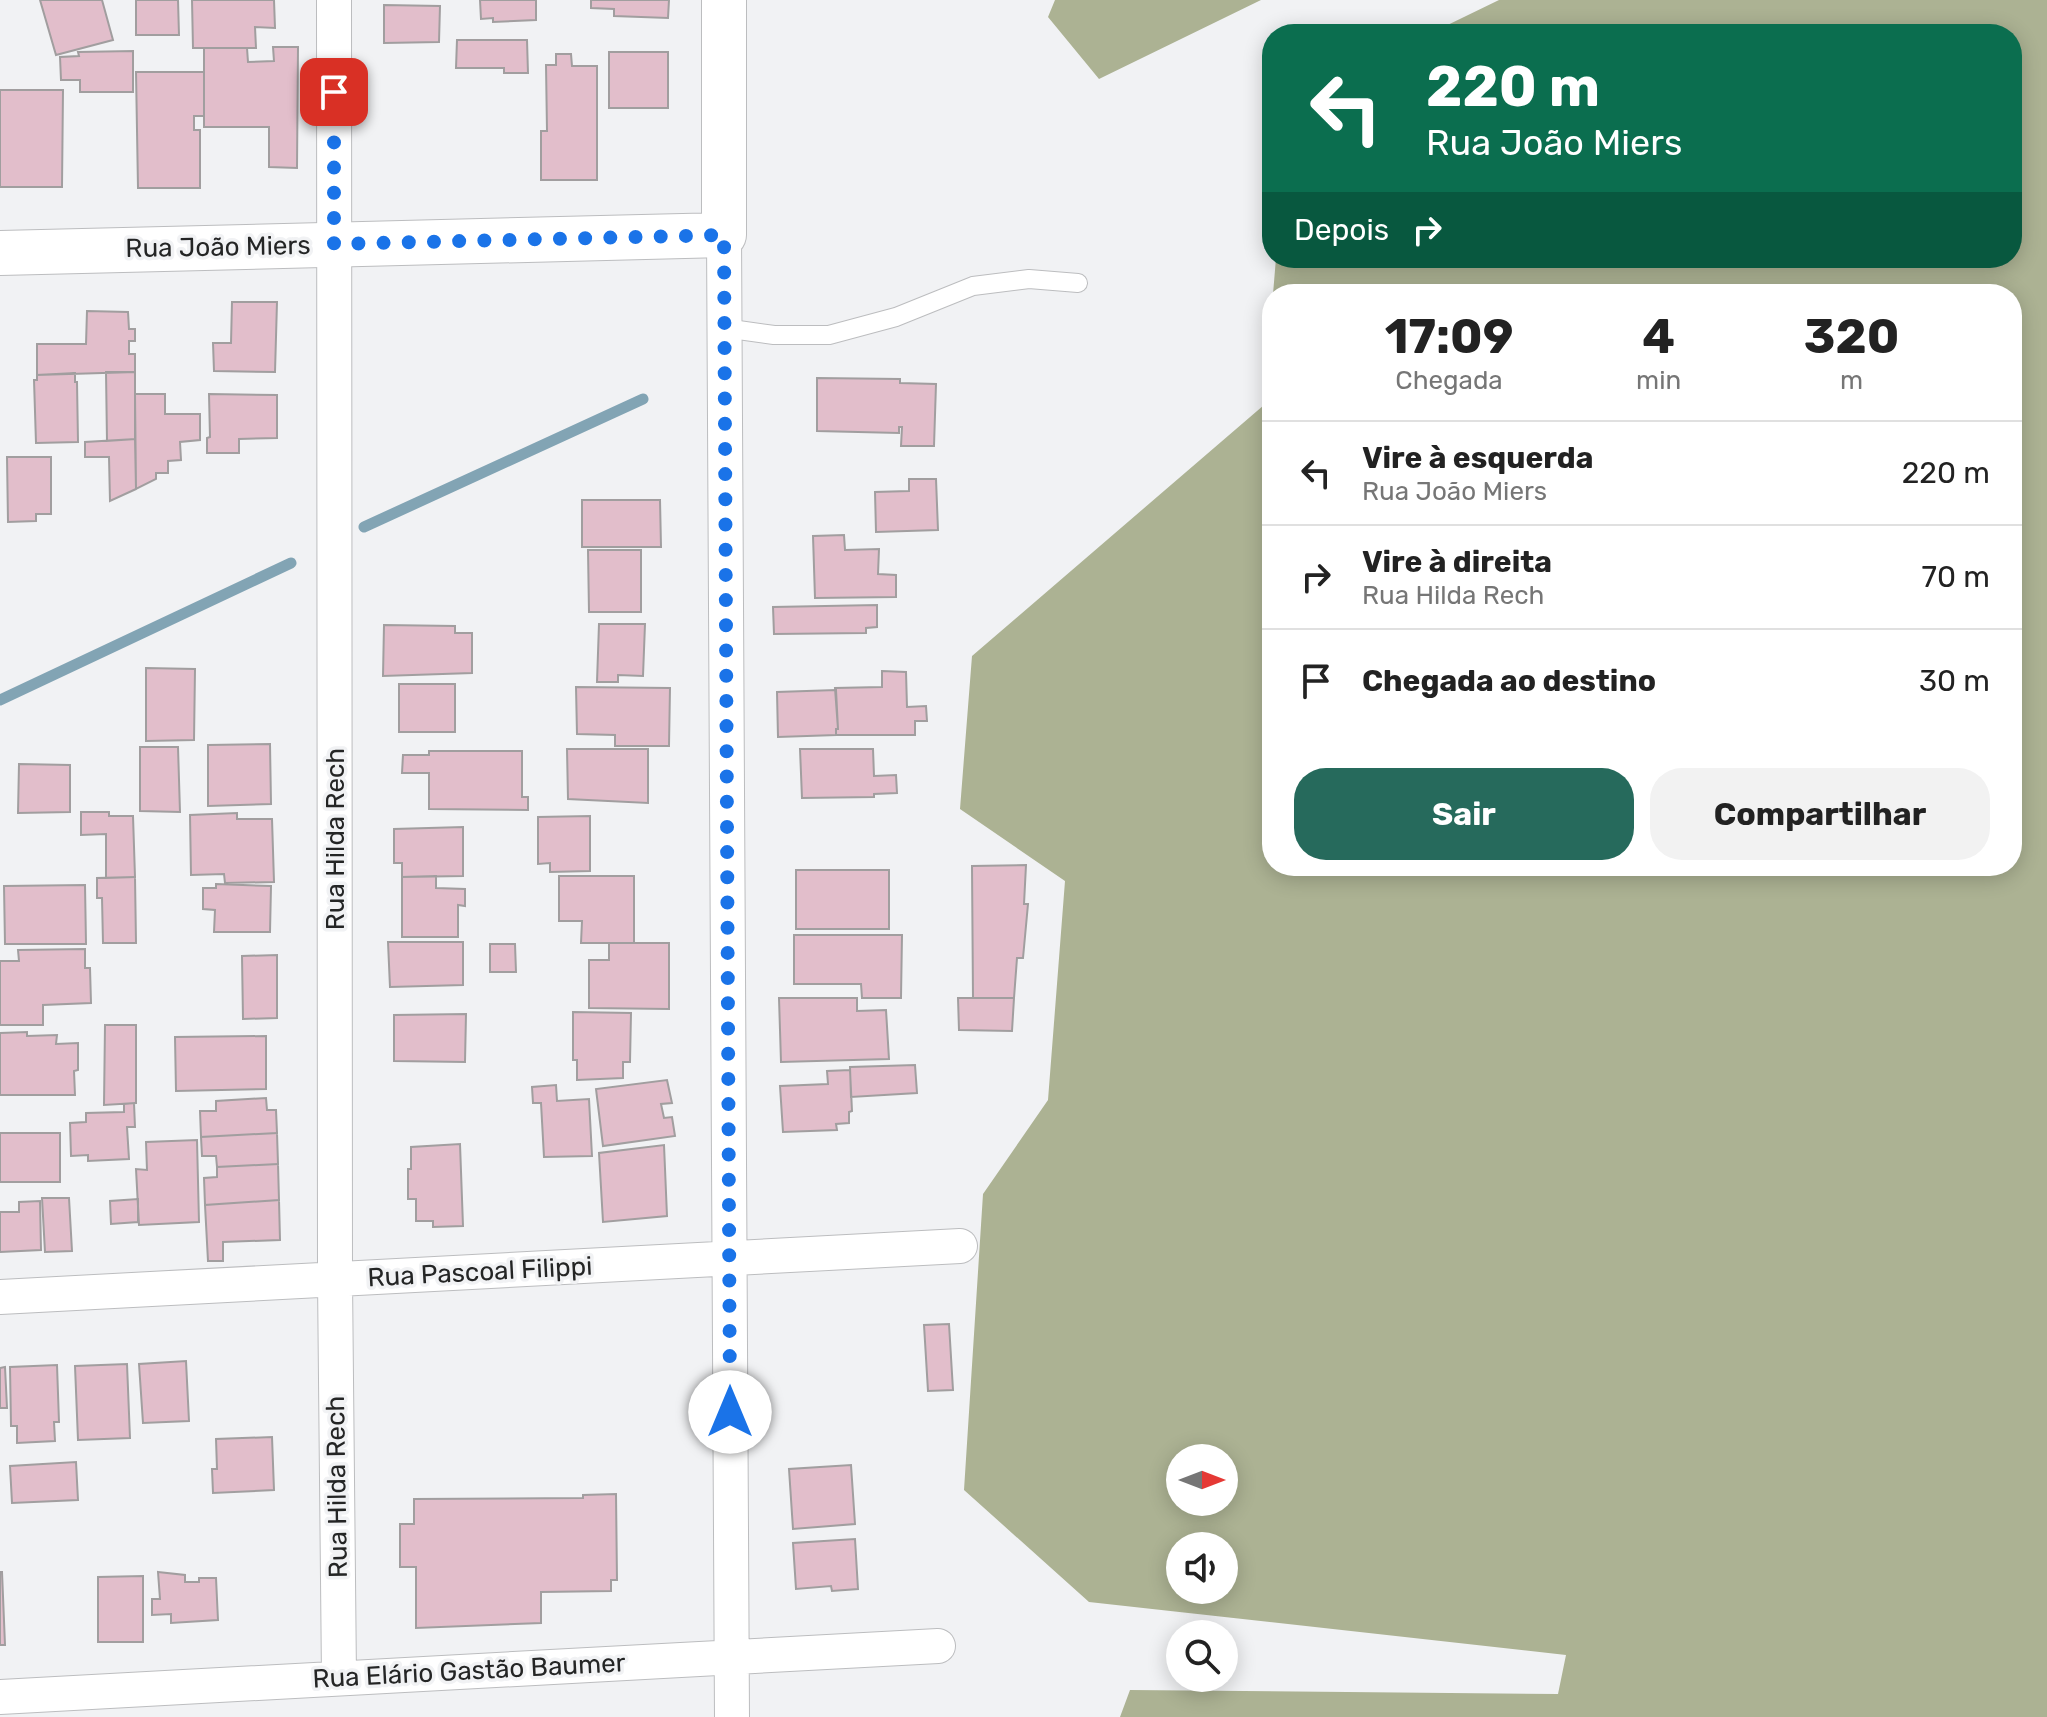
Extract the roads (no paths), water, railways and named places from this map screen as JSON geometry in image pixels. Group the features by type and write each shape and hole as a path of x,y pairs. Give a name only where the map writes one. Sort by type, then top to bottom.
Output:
{"street":[{"name":"Rua Hilda Rech","path":"334,0 335,1280 339,1678"},
{"path":"724,0 732,1717"},
{"name":"Rua João Miers","path":"0,253 724,235"},
{"name":"Rua Pascoal Filippi","path":"0,1297 960,1246"},
{"name":"Rua Elário Gastão Baumer","path":"0,1697 938,1646"}],"lane":[{"path":"724,328 774,335 829,335 896,317 973,286 1029,279 1078,283"}],"waterway":[{"path":"364,527 643,399"},
{"path":"0,700 291,563"}]}
